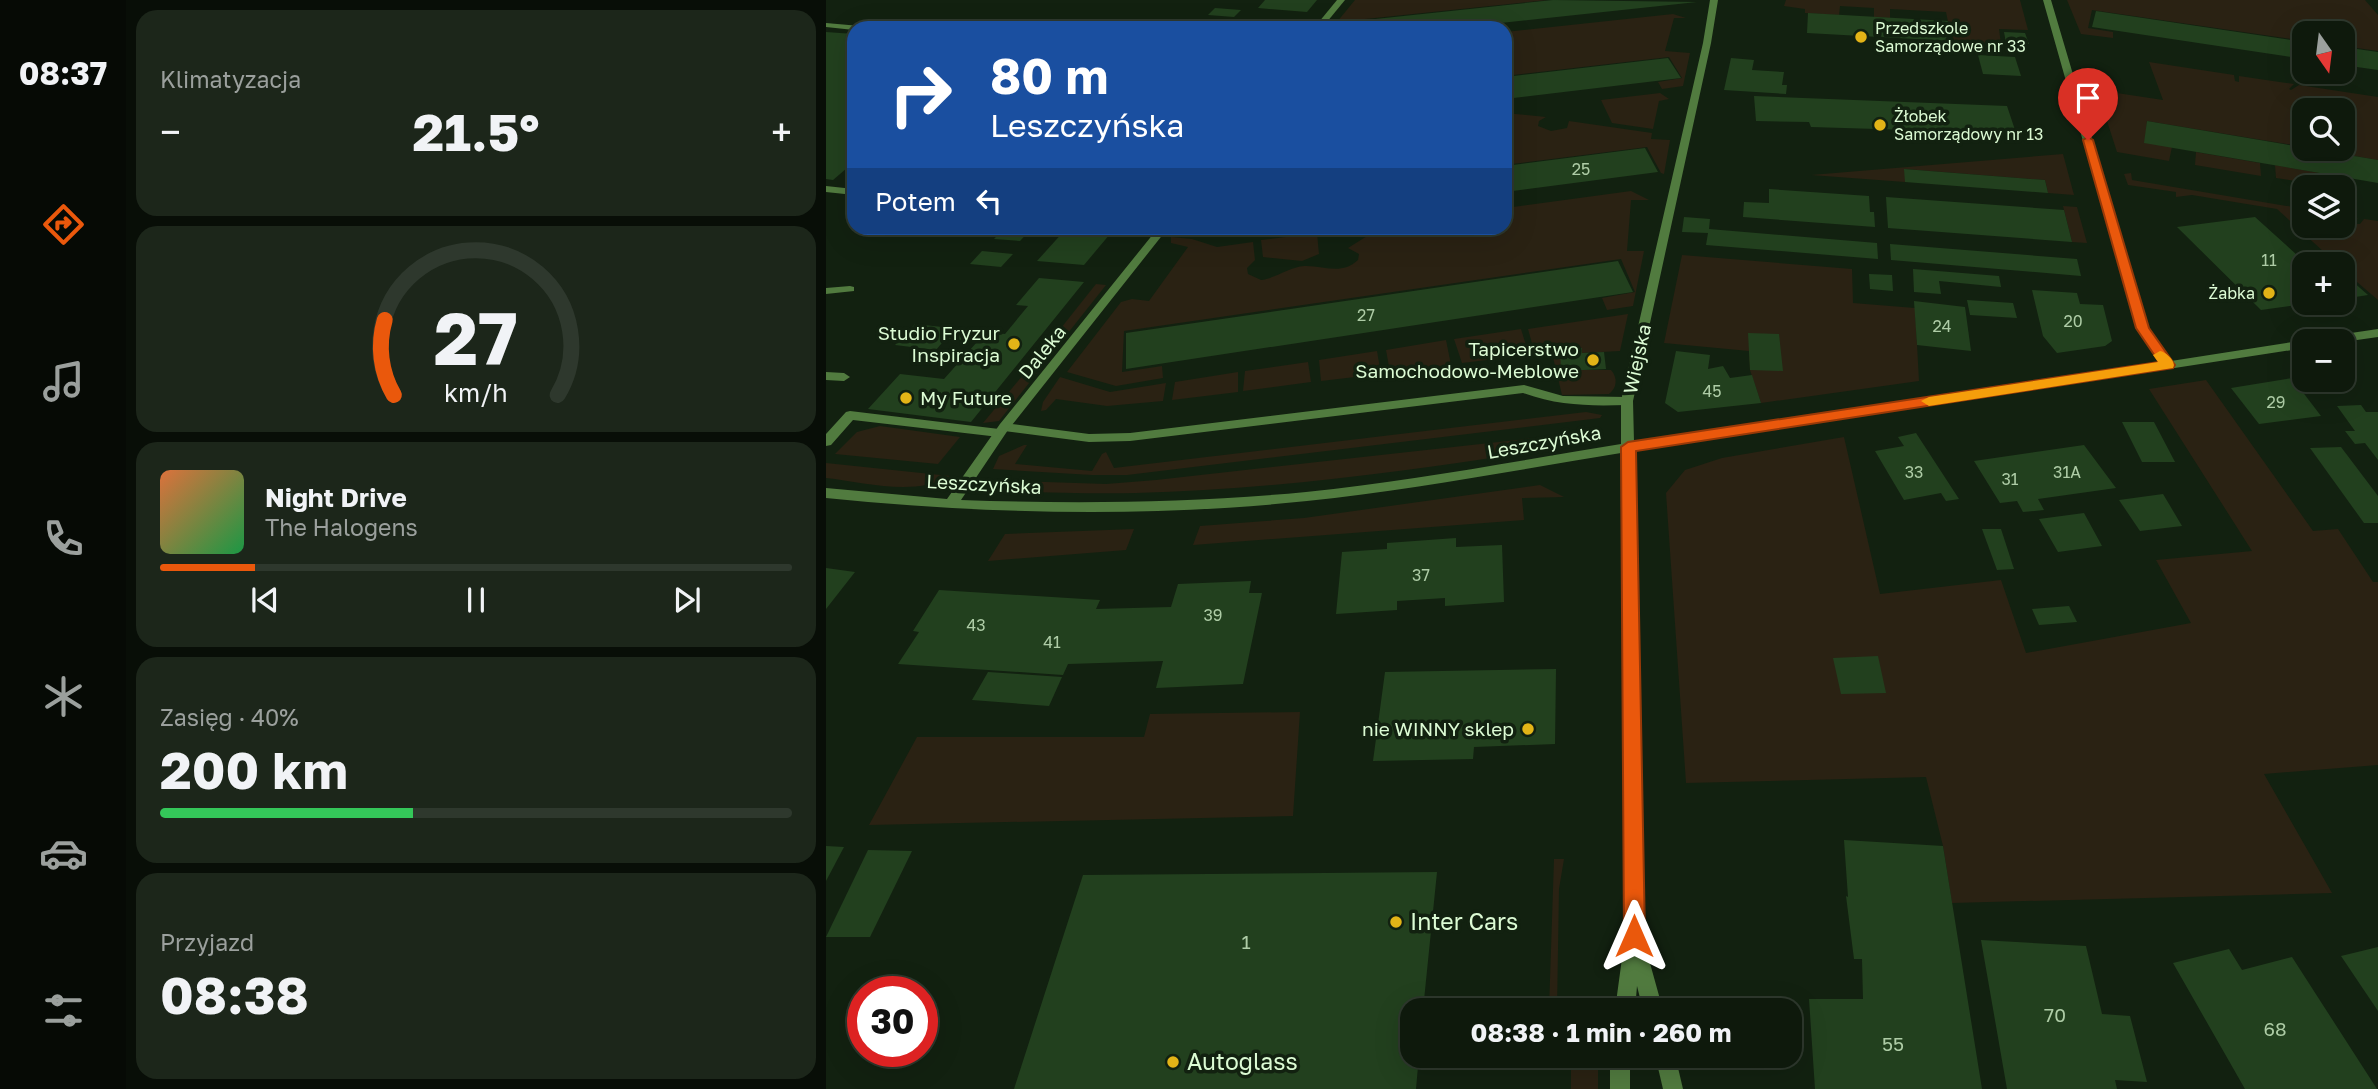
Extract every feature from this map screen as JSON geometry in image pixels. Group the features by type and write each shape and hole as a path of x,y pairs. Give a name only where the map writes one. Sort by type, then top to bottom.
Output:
{"street":[{"path":"1324,21 1341,0"},
{"name":"Wiejska","path":"1626,998 1634,936 1627,401 1707,43 1714,0"},
{"path":"2047,0 2142,328 2168,365"},
{"path":"826,25 847,27"},
{"path":"826,189 847,191"},
{"name":"Daleka","path":"952,502 1002,430 1157,235"},
{"path":"826,291 850,289"},
{"path":"2355,336 2378,333"},
{"name":"Leszczyńska","path":"826,493 952,502 1111,507 1265,500 1419,483 1628,447 2292,346"},
{"path":"826,376 844,377"},
{"path":"826,442 850,415 1089,438 1130,436 1524,389 1552,400 1579,404 1627,401"},
{"name":"Wiejska","path":"1634,936 1650,998"},
{"path":"1619,1089 1620,1068"},
{"path":"1668,1068 1674,1089"}],"shaded area":[{"path":"1355,0 1547,0 1346,21 1338,21"},
{"path":"1786,0 2020,0 2028,30 1999,29 2001,44 1952,41 1946,12 1890,9 1890,18 1874,17 1874,8 1840,6 1839,15 1805,13 1805,9 1784,6"},
{"path":"2067,0 2365,0 2378,15 2378,51 2356,48 2356,21 2292,21 2292,39 2092,10 2088,28 2113,32 2113,38 2081,34"},
{"path":"1673,14 1686,18 1674,18 1665,51 1690,53 1683,86 1662,89 1658,82 1682,78 1669,57 1512,75 1512,31"},
{"path":"2149,62 2234,75 2235,81 2239,82 2239,76 2294,84 2289,89 2291,90 2299,85 2378,97 2378,160 2355,156 2355,98 2292,98 2292,145 2147,121 2145,142 2172,147 2169,161 2117,152 2097,90 2163,100"},
{"path":"1660,93 1669,99 1659,101 1653,129 1612,123 1601,100"},
{"path":"1512,114 1546,117 1539,121 1538,126 1551,131 1567,128 1569,121 1652,133 1651,139 1670,140 1664,174 1647,147 1512,164"},
{"path":"2196,152 2260,163 2261,176 2195,165"},
{"path":"2063,154 2074,195 2048,193 2045,180 1905,169 1905,182 1811,175"},
{"path":"2275,165 2331,175 2292,175 2292,180 2276,178"},
{"path":"2131,173 2132,180 2292,207 2292,223 2277,209 2192,195 2176,197 2176,192 2128,185 2124,174"},
{"path":"1631,191 1649,200 1631,200 1627,251 1644,251 1633,306 1607,310 1602,298 1635,292 1621,259 1124,331 1122,372 1162,366 1163,378 1116,386 1067,372 1121,302 1132,299 1149,301 1188,247 1171,243 1171,237 1192,239 1217,247 1253,242 1255,260 1247,268 1248,274 1261,280 1299,267 1345,268 1358,260 1359,254 1348,248 1369,235 1512,235 1512,207"},
{"path":"2063,206 2077,207 2087,243 2072,242"},
{"path":"2364,219 2378,221 2378,300 2355,280 2355,252 2324,252 2309,238 2355,238 2355,224 2360,224"},
{"path":"1317,235 1319,254 1302,261 1263,257 1261,240"},
{"path":"1682,255 1852,269 1853,303 1915,308 1919,381 1761,403 1750,370 1749,351 1664,343"},
{"path":"1096,284 1106,285 1041,367 1034,362"},
{"path":"1628,314 1620,351 1582,353 1581,348 1562,370 1611,370 1616,380 1612,392 1562,395 1552,353 1535,354 1528,329"},
{"path":"1521,329 1529,355 1462,363 1454,339"},
{"path":"1446,340 1451,365 1390,372 1386,350"},
{"path":"1377,351 1381,374 1321,381 1319,360"},
{"path":"1308,362 1311,382 1243,391 1245,371"},
{"path":"1238,372 1238,392 1172,400 1175,382"},
{"path":"1037,373 999,421 983,423 1023,375"},
{"path":"1060,377 1110,392 1166,383 1163,401 1107,406 1056,399 1046,410 1041,411 1043,402"},
{"path":"2206,380 2313,531 2338,529 2373,582 2378,582 2378,765 2264,774 2332,893 1952,903 1943,846 1926,777 1686,783 1666,493 1685,470 1722,458 1844,437 1880,594 2001,580 2026,653 2191,623 2156,560 2252,551 2149,389"},
{"path":"1586,412 1602,415 1600,418 1127,475 993,469 999,456 1024,445 1027,445 1015,464 1092,471 1106,452 1114,468"},
{"path":"880,426 960,437 938,464 835,454 857,432"},
{"path":"1534,438 1537,451 1388,472 1237,488 1119,493 998,491 986,480 1106,484"},
{"path":"826,463 950,476 921,486 873,485 826,478"},
{"path":"1540,485 1564,497 1522,498 1524,520 1193,545 1200,526 1304,518"},
{"path":"1134,529 1126,550 988,561 1005,534"},
{"path":"1300,712 1293,816 869,825 917,737 1144,737 1150,714"},
{"path":"1554,859 1564,859 1559,889 1557,998 1549,998"},
{"path":"1571,1068 1598,1068 1598,1089 1571,1089"}],"building":[{"path":"1265,0 1317,0 1307,12 1258,8"},
{"path":"1553,0 1697,2 1512,22 1356,21"},
{"path":"1215,8 1241,10 1234,17 1208,15"},
{"path":"2096,11 2292,40 2292,57 2092,27"},
{"path":"1808,13 1948,21 1952,41 1807,33"},
{"path":"826,32 847,34 847,168 833,180 826,179"},
{"path":"2004,32 2025,33 2029,44 2006,43"},
{"path":"2356,49 2378,52 2378,70 2356,67"},
{"path":"1978,55 2015,57 2021,76 1983,74"},
{"path":"1668,58 1681,78 1512,98 1512,76"},
{"path":"1731,58 1754,60 1752,70 1784,72 1782,85 1787,85 1786,94 1724,90"},
{"path":"1754,96 2007,106 2016,133 1931,131 1934,138 1912,137 1910,130 1811,127 1809,122 1756,121"},
{"path":"2147,121 2292,145 2292,161 2355,161 2355,156 2378,160 2378,183 2355,179 2355,175 2331,175 2144,143"},
{"path":"1645,148 1658,172 1512,191 1512,165"},
{"path":"1904,169 2045,180 2048,193 1905,182"},
{"path":"1769,189 1869,196 1875,227 1743,217 1744,202 1769,203"},
{"path":"1886,197 2064,210 2072,242 1888,228"},
{"path":"1684,217 1710,219 1709,229 1877,243 1878,259 1706,245 1708,233 1682,232"},
{"path":"2255,217 2294,252 2292,306 2261,310 2177,227"},
{"path":"998,235 1026,235 1020,241 994,239"},
{"path":"1060,235 1109,235 1084,265 1037,261"},
{"path":"1890,244 2077,259 2081,276 1891,260"},
{"path":"982,251 1013,254 1001,267 970,264"},
{"path":"1618,261 1633,292 1126,369 1126,333"},
{"path":"1913,269 1999,276 2001,287 1939,281 1941,294 1914,292"},
{"path":"1869,274 1892,275 1893,291 1870,289"},
{"path":"1039,278 1084,282 971,422 868,409 900,374 944,379 977,342 946,338 936,350 895,345 915,324 1005,334 1028,306 1016,305"},
{"path":"2355,284 2368,295 2355,297"},
{"path":"2032,290 2077,293 2080,304 2103,305 2112,341 2105,346 2057,353 2043,336"},
{"path":"1967,300 2013,303 2017,318 1970,315"},
{"path":"1914,301 1965,307 1971,351 1917,345"},
{"path":"1748,333 1779,334 1783,371 1750,370"},
{"path":"1582,348 1582,353 1604,352 1606,369 1561,371 1560,349"},
{"path":"1676,351 1710,355 1708,369 1723,366 1730,378 1752,375 1761,403 1678,412 1665,403"},
{"path":"2292,378 2292,392 2303,392 2321,416 2259,424 2231,388"},
{"path":"2361,405 2366,412 2378,412 2378,460 2365,443 2355,444 2345,431 2355,431 2337,406"},
{"path":"2122,422 2154,422 2175,462 2142,462"},
{"path":"1916,433 1959,499 1946,501 1941,493 1904,500 1875,451 1904,446 1898,437"},
{"path":"2084,445 2116,488 2038,499 2044,510 2023,512 2017,501 2000,503 1974,461"},
{"path":"2341,447 2378,496 2378,523 2364,523 2310,448"},
{"path":"2163,494 2182,526 2140,531 2119,500"},
{"path":"2084,513 2102,546 2058,552 2039,519"},
{"path":"1982,529 2001,529 2014,569 1997,570"},
{"path":"1456,538 1456,547 1502,545 1504,602 1445,606 1445,598 1397,601 1397,610 1336,614 1342,552 1387,549 1387,543"},
{"path":"826,568 855,572 826,609"},
{"path":"1251,581 1249,593 1262,593 1243,684 1156,688 1163,661 1068,664 1063,675 898,664 919,632 913,631 939,590 1100,600 1096,609 1171,607 1178,584"},
{"path":"2069,606 2077,622 2039,625 2032,609"},
{"path":"1878,656 1886,693 1841,694 1833,658"},
{"path":"1556,669 1555,744 1474,747 1473,759 1373,761 1385,672"},
{"path":"988,672 1062,677 1049,706 972,700"},
{"path":"1844,840 1943,846 1982,1089 1815,1089 1809,999 1863,999 1862,959 1854,959 1846,896 1848,897"},
{"path":"826,846 844,847 826,881"},
{"path":"868,850 912,851 870,937 826,937"},
{"path":"1437,872 1424,998 1400,998 1400,1068 1418,1068 1416,1089 1014,1089 1083,875"},
{"path":"1981,940 2086,946 2102,1014 2130,1016 2147,1082 2115,1080 2117,1089 2007,1089"},
{"path":"2378,947 2378,1011 2341,956"},
{"path":"2229,949 2242,970 2292,957 2377,1089 2245,1089 2173,963"}],"slow traffic":[{"path":"1929,401 2168,365 2160,355"}],"place":[{"name":"Przedszkole Samorządowe nr 33","path":"1861,37"},
{"name":"Żłobek Samorządowy nr 13","path":"1880,125"},
{"name":"Żabka","path":"2269,293"},
{"name":"Studio Fryzur Inspiracja","path":"1014,344"},
{"name":"Tapicerstwo Samochodowo-Meblowe","path":"1593,360"},
{"name":"My Future","path":"906,398"},
{"name":"nie WINNY sklep","path":"1528,729"},
{"name":"Inter Cars","path":"1396,922"},
{"name":"Autoglass","path":"1173,1062"}],"route":[{"path":"1634,936 1628,447 2168,365 2142,328 2088,140"}]}
